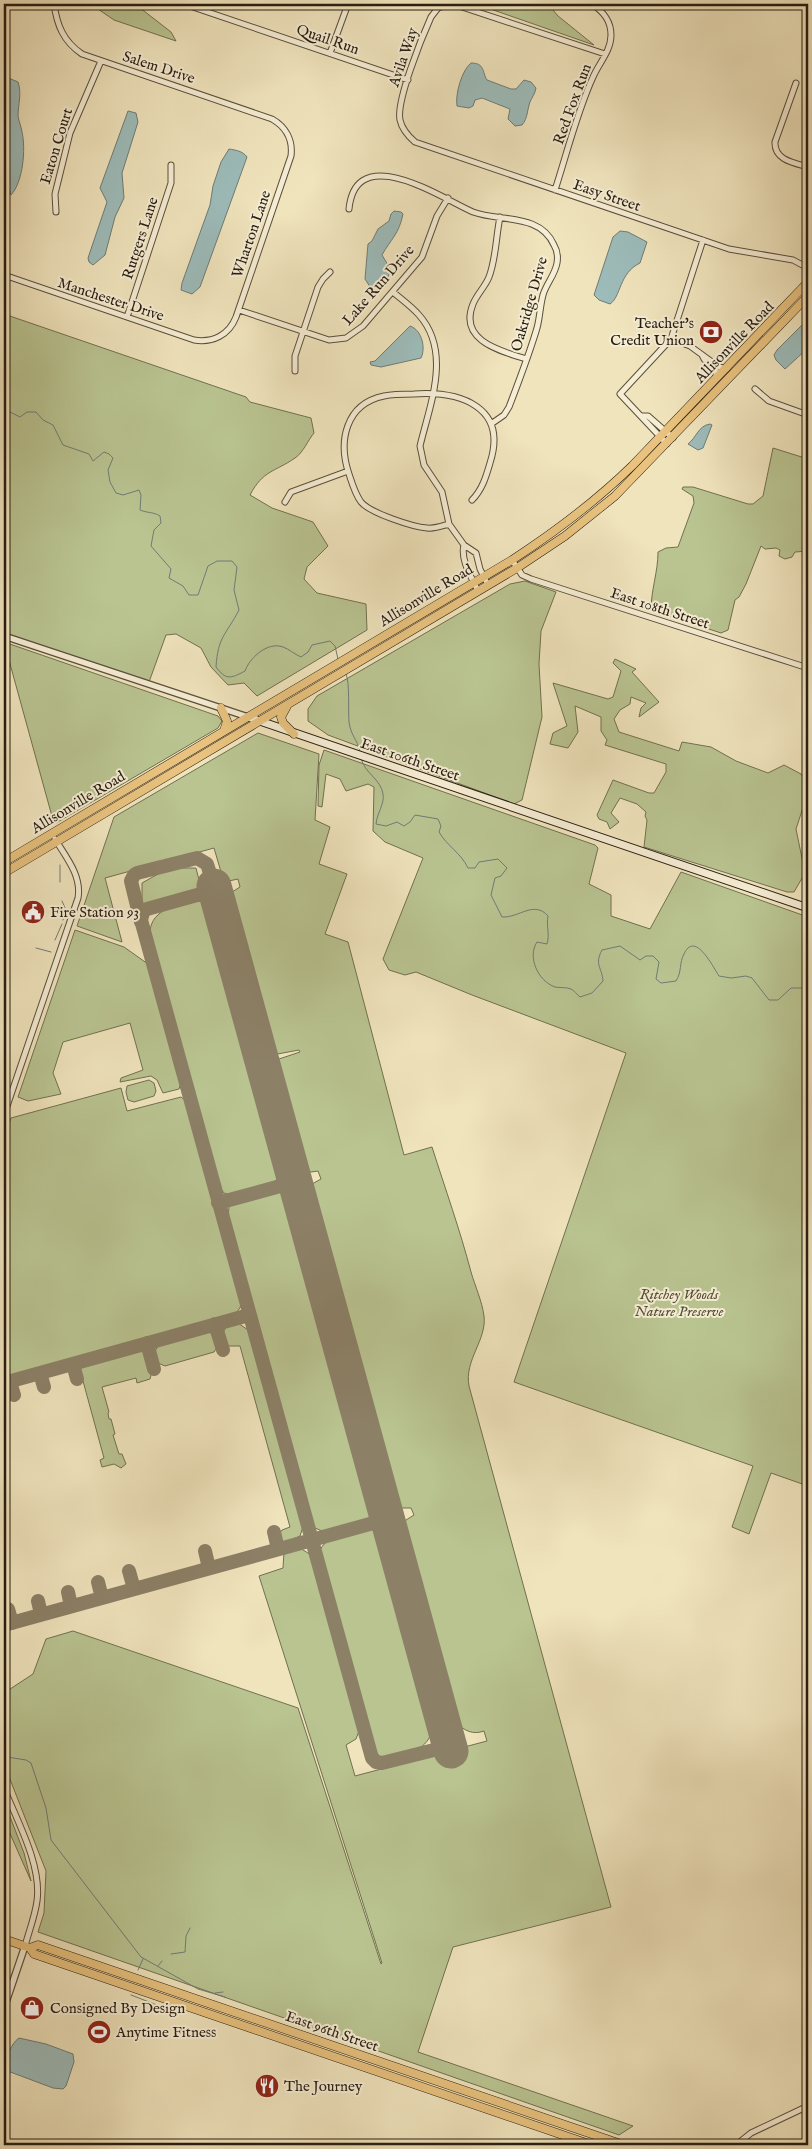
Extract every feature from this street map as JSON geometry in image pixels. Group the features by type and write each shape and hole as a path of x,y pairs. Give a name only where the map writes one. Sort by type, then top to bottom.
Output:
{"main road":[{"name":"Allisonville Road","path":"4,862 512,560 563,526 591,504 663,434 808,282"},
{"name":"Allisonville Road","path":"4,873 555,544 615,496 808,296"},
{"path":"289,704 281,717 283,723 294,734"},
{"path":"221,708 227,721 224,731"},
{"name":"East 106th Street","path":"248,717 808,908"},
{"name":"East 96th Street","path":"4,1939 28,1947 38,1945 624,2145"},
{"name":"East 96th Street","path":"28,1947 34,1954 592,2145"},
{"path":"491,2111 514,2114 546,2124 550,2120"}],"street":[{"name":"Salem Drive","path":"54,4 59,28 67,42 82,54 264,116 276,121 283,127"},
{"name":"Quail Run","path":"184,4 408,80"},
{"path":"330,53 348,4"},
{"name":"Avila Way","path":"404,130 400,119 400,108 430,17 438,8 451,4 605,54"},
{"name":"Red Fox Run","path":"555,190 591,83 611,40 610,24 604,14 592,4"},
{"name":"Eaton Court","path":"56,212 54,194 70,133 101,61"},
{"path":"796,83 775,142 775,149 783,158 808,167"},
{"name":"Wharton Lane","path":"212,339 227,332 234,322 291,156 290,141 283,127"},
{"name":"Easy Street","path":"404,130 415,142 423,146 736,251 793,260 808,268"},
{"name":"Rutgers Lane","path":"127,317 171,182 171,165"},
{"name":"Oakridge Drive","path":"349,208 351,193 359,182 370,177 386,176 436,192 476,213 513,218 541,228 550,238 556,248 557,264 543,296 536,329 509,407 504,415 491,424"},
{"name":"Lake Run Drive","path":"239,310 329,340 346,338 363,326 422,257 437,216 448,198"},
{"path":"500,216 490,274 473,302 471,318 477,336 486,344 526,359"},
{"path":"670,441 648,416 642,416 620,394 671,339 703,240"},
{"path":"295,371 294,356 320,283 330,272"},
{"name":"Manchester Drive","path":"4,275 194,340 212,339"},
{"path":"392,292 419,315 432,334 437,362 434,393 420,451 424,465 440,486 449,524 464,545 476,554 488,585"},
{"path":"671,339 690,346 719,367 727,369"},
{"path":"702,355 704,360 716,371 716,380"},
{"path":"755,389 770,401 808,415"},
{"path":"449,524 439,528 427,528 372,510 361,502 356,494 343,454 345,434 349,423 364,405 385,396 434,393 470,401 482,411 491,424 494,436 493,454 481,489 472,500"},
{"path":"285,502 291,492 348,471"},
{"path":"464,545 463,549 467,568 478,591"},
{"name":"East 108th Street","path":"512,560 522,575 531,579 808,668"},
{"name":"East 106th Street","path":"4,636 248,717"},
{"path":"4,1115 80,888 75,874 52,834"},
{"path":"4,1788 31,1858 36,1877 37,1900 28,1947 4,2008"},
{"path":"736,2145 751,2133 808,2106"}],"green space":[{"path":"94,4 135,4 171,32 176,41 114,20 95,7"},
{"path":"476,4 548,4 558,16 594,45"},
{"path":"4,314 246,397 250,402 311,418 314,433 300,453 288,463 265,476 250,495 272,508 313,522 328,546 307,567 304,579 317,593 366,604 367,630 257,696 244,683 228,685 211,667 201,648 176,634 166,635 149,682 4,633"},
{"path":"773,448 808,459 808,551 795,552 792,557 785,559 779,556 780,550 776,548 765,549 761,546 746,584 739,597 735,600 728,630 721,633 651,610 658,552 666,548 678,547 694,503 693,496 682,489 683,487 693,487 753,504 763,496"},
{"path":"525,581 556,592 541,631 539,664 542,717 522,800 514,804 328,735 308,721 308,709 317,696 510,584"},
{"path":"4,642 218,716 222,721 218,728 56,823 53,820"},
{"path":"615,659 636,669 632,672 659,702 639,717 641,708 646,703 631,697 630,704 620,710 614,719 619,732 679,751 682,742 711,747 736,761 768,773 784,765 801,774 808,785 808,792 796,829 805,873 794,892 787,892 644,847 646,812 637,804 620,798 611,813 619,822 610,829 607,822 599,819 597,815 613,780 649,793 654,793 666,772 666,764 605,745 607,740 601,731 601,717 575,706 578,732 568,748 550,744 553,733 567,726 553,683 608,699 613,697 621,671 613,663"},
{"path":"258,733 319,754 315,820 330,827 319,864 347,874 325,934 348,942 404,1155 432,1147 480,1299 484,1325 470,1367 469,1386 611,1907 453,1947 418,2052 633,2126 619,2135 38,1932 44,1913 46,1871 4,1764 4,1693 33,1674 46,1639 73,1631 298,1708 381,1964 259,1576 283,1568 284,1552 300,1548 311,1555 359,1731 356,1739 346,1745 355,1776 487,1741 484,1731 476,1733 469,1731 462,1728 456,1722 402,1528 406,1520 414,1515 411,1508 401,1508 396,1503 310,1192 312,1184 321,1179 318,1171 311,1172 302,1166 273,1061 300,1052 299,1050 272,1055 229,900 232,892 240,887 238,879 224,882 214,848 105,878 122,942 77,926 114,817"},
{"name":"Ritchey Woods Nature Preserve","path":"324,750 595,845 598,848 589,884 611,895 611,916 650,929 681,872 808,917 808,1486 771,1473 749,1534 732,1527 753,1466 514,1382 626,1053 416,972 405,975 389,970 383,959 423,858 385,842 373,831 374,787 368,784 346,791 340,779 326,774 322,807 318,806 319,765"},
{"path":"178,868 196,868 201,888 142,905 142,883 158,874"},
{"path":"194,900 202,902 207,907 279,1171 278,1178 273,1183 230,1195 224,1193 219,1186 150,937 150,928 158,915 171,907"},
{"path":"75,930 124,947 148,964 181,1083 179,1089 163,1093 157,1080 151,1076 120,1082 121,1078 143,1070 130,1023 63,1042 53,1073 61,1094 28,1101 18,1097"},
{"path":"149,1080 154,1083 156,1091 154,1096 134,1102 128,1100 127,1086"},
{"path":"121,1088 127,1111 181,1097 186,1101 241,1303 240,1308 235,1314 4,1378 4,1139 11,1118"},
{"path":"276,1192 282,1193 287,1199 373,1511 370,1518 324,1532 313,1527 228,1216 229,1207 233,1203"},
{"path":"238,1323 248,1330 303,1527 300,1536 286,1542 281,1541 279,1534 282,1530 290,1527 240,1346 228,1346 223,1333 226,1327"},
{"path":"208,1332 214,1334 218,1346 214,1352 165,1366 158,1363 155,1351 158,1346"},
{"path":"140,1351 144,1352 148,1362 151,1373 150,1379 137,1383 136,1378 102,1387 109,1419 111,1419 115,1434 113,1435 119,1454 122,1454 126,1464 121,1468 114,1464 102,1467 100,1460 104,1458 80,1370 83,1366"},
{"path":"367,1529 374,1530 379,1534 432,1726 431,1735 422,1746 408,1753 385,1758 380,1757 374,1749 320,1552 322,1546 332,1538"},
{"path":"4,1801 24,1853 31,1881 4,1820"}],"water":[{"path":"471,63 481,66 487,80 516,89 524,80 531,82 536,88 522,125 515,126 508,119 510,109 482,98 475,100 473,106 469,108 457,106 460,83"},
{"path":"4,76 18,82 20,95 18,116 24,147 21,174 11,195 4,175"},
{"path":"128,111 136,113 138,122 122,173 124,198 115,217 105,255 93,265 89,262 88,258 107,202 100,188"},
{"path":"229,149 241,152 247,157 200,287 192,294 181,290 182,283 210,205 213,186 221,162"},
{"path":"394,211 403,214 397,232 382,255 391,270 387,279 372,290 365,279 368,244 372,241 378,229 389,221"},
{"path":"620,231 628,232 647,242 640,263 628,273 614,301 610,304 599,300 594,295 613,237"},
{"path":"808,319 808,348 785,369 776,360 774,355"},
{"path":"410,326 417,331 422,340 421,358 381,367 371,365 370,362 375,361"},
{"path":"710,424 712,425 703,448 698,450 688,444 700,429"},
{"path":"19,2038 46,2044 73,2054 74,2062 66,2086 63,2089 53,2088 5,2070 9,2052"}],"waterway":[{"path":"4,409 20,417 27,412 36,412 43,420 53,425 63,445 89,454 93,461 104,452 113,458 108,470 110,482 116,493 123,495 139,490 141,495 140,510 160,516 161,523 154,530 151,546 171,569 169,578 183,586 189,595 198,595 208,566 217,561 232,561 237,567 234,590 239,610 223,636 217,657 216,667 223,674 229,677 236,676 245,671 250,661 260,652 277,646 283,647 301,657 308,652 312,645 330,641 335,646 338,659"},
{"path":"346,674 349,722 360,751"},
{"path":"361,758 365,768 382,789 383,801 376,824 386,826 397,822 404,826 415,815 438,819 441,826 439,832 462,858 468,868 475,868 479,862 498,859 507,868 501,876 495,878 491,895 502,917 532,910 543,911 548,916 547,944 537,942 533,955 539,974 549,984 555,987 571,989 580,997 592,993 603,981 599,963 602,950 620,946 640,960 646,956 653,956 659,962 656,979 661,983 676,981 684,954 688,948 693,946 703,953 719,976 731,978 746,976 752,978 769,1000 778,1000 791,988 808,988"},
{"path":"60,865 60,882"},
{"path":"62,901 66,910 63,920"},
{"path":"55,940 62,924"},
{"path":"36,948 51,952"},
{"path":"7,1757 26,1760 31,1763 46,1808 51,1840 141,1957 198,1989 225,1997"},
{"path":"171,1954 185,1952 186,1936 190,1928"},
{"path":"138,1970 143,1959"},
{"path":"158,1966 162,1961"},
{"path":"215,1993 223,1992"},
{"path":"131,1995 162,2007"}],"taxiway":[{"path":"141,922 131,881 137,873 197,858 207,864 214,886"},
{"path":"215,890 147,909 143,912 141,920 372,1758 376,1762 382,1763 450,1746"},
{"path":"218,1203 295,1182"},
{"path":"4,1383 249,1315"},
{"path":"215,1324 223,1350"},
{"path":"147,1343 154,1369"},
{"path":"73,1364 77,1379"},
{"path":"40,1373 44,1387"},
{"path":"10,1382 14,1395"},
{"path":"4,1625 388,1519"},
{"path":"274,1532 278,1549"},
{"path":"205,1551 209,1568"},
{"path":"129,1571 134,1589"},
{"path":"98,1582 102,1598"},
{"path":"68,1592 71,1606"},
{"path":"38,1601 41,1614"},
{"path":"8,1609 12,1623"}],"runway":[{"path":"214,886 451,1751"}],"place":[{"name":"Teacher's Credit Union","path":"711,332"},
{"name":"Fire Station 93","path":"33,912"},
{"name":"Consigned By Design","path":"32,2008"},
{"name":"Anytime Fitness","path":"99,2032"},
{"name":"The Journey","path":"267,2086"}]}
